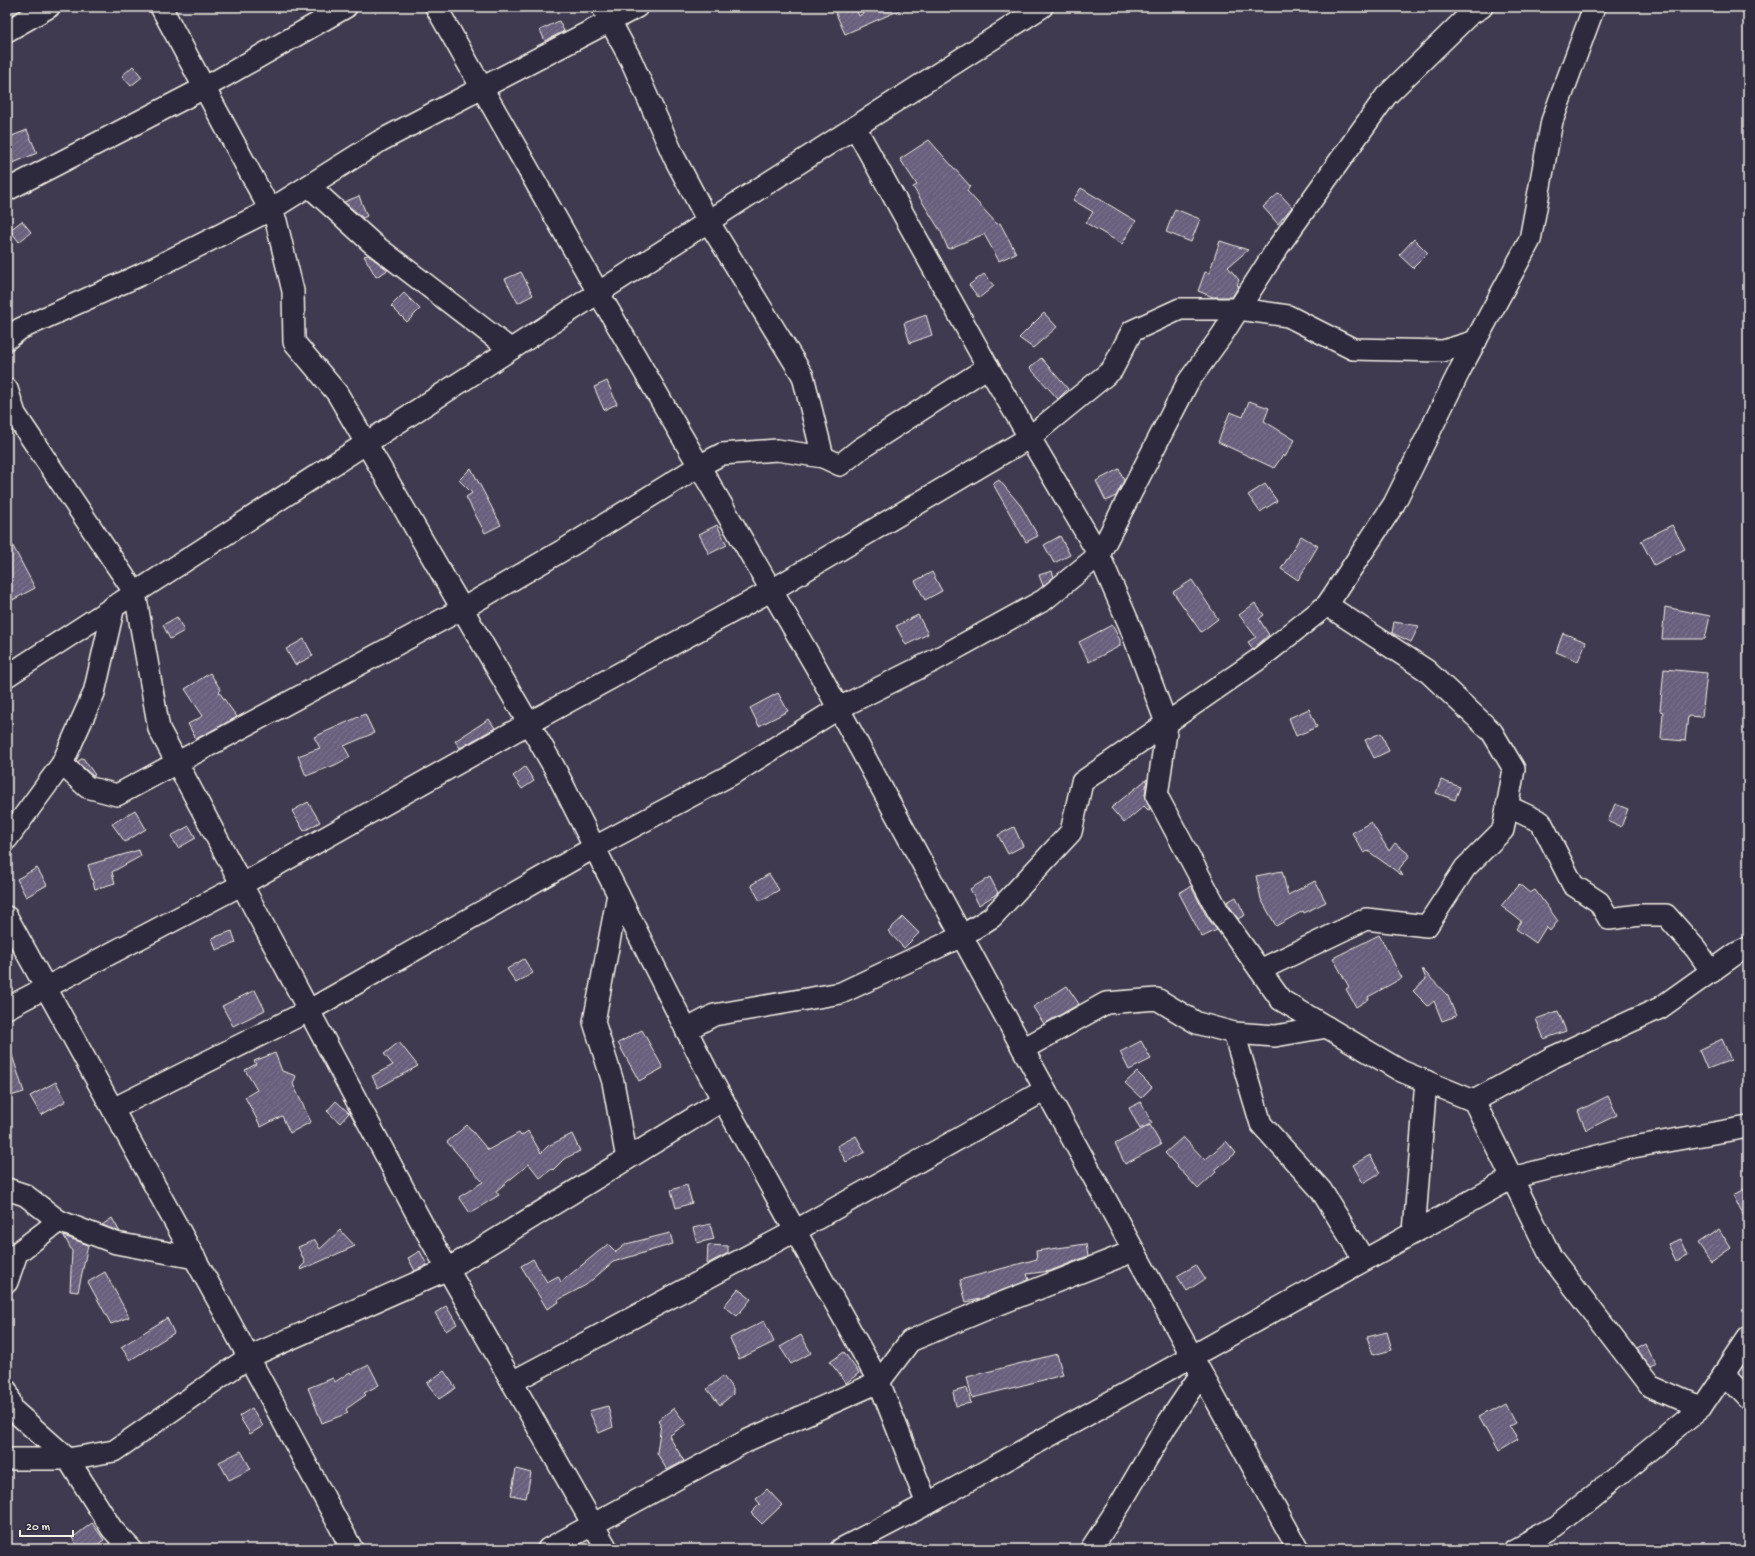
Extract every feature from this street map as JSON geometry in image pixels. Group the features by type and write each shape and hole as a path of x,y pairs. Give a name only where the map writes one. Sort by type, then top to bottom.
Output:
{"street":[{"path":"7,31 49,7"},
{"path":"161,7 276,221 293,291 294,342 337,393 554,767 686,1030 723,1100 879,1382 927,1504"},
{"path":"7,190 204,88 346,7"},
{"path":"436,7 598,292 772,590 838,708 1045,1090 1298,1549"},
{"path":"7,339 20,329 140,274 270,210 380,141 483,89 606,13 637,7"},
{"path":"7,676 598,292 1042,7"},
{"path":"113,1109 308,1011 595,847 736,772 838,708 935,660 1044,600 1099,555 1188,382 1239,309 1278,247 1386,96 1469,15 1482,7"},
{"path":"686,1030 714,1015 841,993 962,936 992,917 1071,832 1082,782 1167,725 1214,689 1259,659 1326,605 1394,504 1476,341 1530,240 1552,121 1594,7"},
{"path":"606,13 631,60 674,157 708,221 803,376 823,457"},
{"path":"855,127 988,367 1099,555 1130,626 1167,725 1158,796 1218,911 1281,1000 1401,1071 1474,1101 1551,1257 1649,1385 1701,1408"},
{"path":"309,186 372,243 510,349"},
{"path":"7,1008 241,885 529,723 772,590 1030,437 1112,370 1132,331 1180,309 1239,309 1288,316 1353,350 1443,351 1476,341"},
{"path":"62,764 87,787 117,795 462,609 722,454 777,450 823,457 840,465 860,449 988,367"},
{"path":"7,389 15,414 135,593 159,729 176,762 308,1011 448,1269 607,1549"},
{"path":"1260,970 1366,919 1427,926 1465,868 1503,830 1514,770 1492,732 1426,670 1326,605"},
{"path":"7,839 62,764 94,693 114,606"},
{"path":"1507,806 1541,822 1573,885 1599,902 1609,919 1640,915 1666,914 1696,949 1712,972"},
{"path":"618,894 594,1022 613,1082 627,1159"},
{"path":"7,917 195,1258 352,1549"},
{"path":"1474,1101 1551,1058 1660,1008 1737,954 1748,948"},
{"path":"1023,1049 1106,1003 1142,1000 1157,999 1197,1023 1234,1033 1275,1036 1327,1027"},
{"path":"1234,1033 1261,1124 1321,1190 1364,1260"},
{"path":"1414,1232 1426,1081"},
{"path":"512,1382 795,1231 1045,1090"},
{"path":"7,1459 68,1459 114,1451 249,1357 448,1269 723,1100"},
{"path":"841,1549 864,1543 927,1504 1512,1178 1633,1147 1748,1127"},
{"path":"7,1189 25,1195 59,1221 116,1243 195,1258"},
{"path":"7,1282 17,1253 59,1221"},
{"path":"548,1549 748,1440 879,1382 910,1341 1134,1251"},
{"path":"1514,1549 1556,1526 1701,1408 1748,1338"},
{"path":"1091,1549 1121,1503 1166,1426 1201,1374"},
{"path":"1724,1374 1748,1399"},
{"path":"7,1391 12,1409 68,1459 112,1529 131,1549"}],"building":[{"path":"833,7 855,7 859,16 872,7 907,7 845,34"},
{"path":"559,21 564,31 545,41 540,30"},
{"path":"133,66 142,77 131,86 122,76"},
{"path":"27,130 37,153 13,163 7,149 7,138"},
{"path":"929,140 970,186 967,191 997,224 1000,223 1016,253 999,261 984,234 948,249 941,232 913,187 917,185 900,159"},
{"path":"1081,188 1136,221 1122,244 1086,223 1093,212 1073,200"},
{"path":"1279,193 1292,207 1278,224 1263,207"},
{"path":"359,196 367,216 363,218 344,202"},
{"path":"1175,209 1200,219 1191,242 1166,232"},
{"path":"22,221 31,232 19,242 10,230"},
{"path":"1414,239 1428,253 1413,268 1399,255"},
{"path":"1220,241 1248,250 1228,267 1239,280 1237,285 1239,286 1232,297 1213,297 1198,291 1205,272 1209,273"},
{"path":"368,255 388,270 376,277 364,256"},
{"path":"521,272 533,295 518,303 505,279"},
{"path":"984,274 994,286 979,298 969,285"},
{"path":"404,293 420,309 407,322 391,306"},
{"path":"1044,313 1057,327 1033,348 1019,338"},
{"path":"926,315 932,335 910,343 904,323"},
{"path":"1041,358 1068,389 1058,399 1030,368"},
{"path":"607,381 617,404 604,410 594,387"},
{"path":"1249,401 1269,408 1264,421 1295,440 1285,457 1283,455 1274,468 1218,442 1230,412 1243,417"},
{"path":"471,468 501,525 485,533 466,497 472,493 459,480"},
{"path":"1119,469 1124,480 1116,496 1106,501 1096,481"},
{"path":"999,480 1021,506 1038,536 1026,542 993,484"},
{"path":"1265,484 1277,501 1260,512 1248,495"},
{"path":"717,525 727,545 709,554 699,534"},
{"path":"1672,525 1685,549 1654,565 1641,541"},
{"path":"7,535 35,588 7,603"},
{"path":"1060,536 1070,555 1054,563 1044,545"},
{"path":"1301,536 1318,546 1298,580 1281,569"},
{"path":"1052,571 1054,577 1043,586 1039,575"},
{"path":"932,572 942,591 925,600 915,581"},
{"path":"1192,580 1218,619 1201,632 1173,592"},
{"path":"1255,603 1264,615 1259,619 1269,635 1253,649 1248,642 1256,637 1239,615"},
{"path":"1665,607 1710,616 1705,639 1662,639"},
{"path":"918,615 928,634 906,645 896,626"},
{"path":"177,617 184,631 170,639 163,625"},
{"path":"1394,622 1419,626 1411,642 1392,633"},
{"path":"1112,625 1120,640 1120,646 1089,662 1079,642"},
{"path":"1563,633 1586,642 1578,661 1556,652"},
{"path":"304,639 313,656 295,665 286,649"},
{"path":"1664,669 1707,673 1702,717 1688,716 1685,741 1661,739 1663,712 1660,711"},
{"path":"210,673 221,690 219,692 237,717 196,739 188,724 203,716 185,689"},
{"path":"778,693 788,711 759,726 750,708"},
{"path":"1309,709 1317,727 1296,736 1289,718"},
{"path":"365,714 374,733 344,746 350,757 335,765 306,776 298,756 320,748 314,737"},
{"path":"489,719 495,728 460,748 455,741"},
{"path":"1381,733 1389,751 1374,758 1365,740"},
{"path":"83,758 95,775 93,776 77,762"},
{"path":"525,767 534,781 522,789 513,776"},
{"path":"1147,779 1145,795 1150,809 1148,810 1144,806 1124,823 1111,808"},
{"path":"1441,780 1460,787 1455,800 1436,793"},
{"path":"308,802 320,822 304,831 292,811"},
{"path":"1615,804 1628,809 1621,827 1608,821"},
{"path":"135,810 146,829 125,842 112,824"},
{"path":"1371,822 1389,851 1395,843 1410,855 1399,869 1403,876 1368,851 1364,853 1352,833"},
{"path":"189,826 196,838 178,848 171,836"},
{"path":"1014,827 1023,846 1008,854 998,835"},
{"path":"139,850 141,856 112,872 115,883 95,889 88,865"},
{"path":"37,868 47,885 26,897 17,879"},
{"path":"1282,871 1288,895 1315,881 1326,902 1304,913 1303,911 1276,926 1261,899 1256,876"},
{"path":"769,874 779,890 760,901 751,885"},
{"path":"990,877 998,893 979,905 970,889"},
{"path":"1519,884 1530,893 1535,890 1558,921 1550,931 1546,927 1536,943 1516,929 1521,921 1501,906"},
{"path":"1191,886 1207,917 1217,930 1202,937 1179,893"},
{"path":"1236,897 1245,915 1238,919 1227,902"},
{"path":"903,917 919,933 904,948 888,931"},
{"path":"232,931 236,943 216,950 212,938"},
{"path":"1379,935 1402,978 1368,997 1369,999 1356,1007 1346,989 1349,987 1333,958"},
{"path":"524,959 533,973 516,983 507,969"},
{"path":"1422,969 1448,996 1456,1016 1442,1021 1434,1001 1428,1006 1413,991 1426,979"},
{"path":"1067,986 1079,1004 1044,1024 1033,1007"},
{"path":"255,990 265,1010 233,1026 222,1006"},
{"path":"1558,1011 1566,1031 1544,1039 1536,1019"},
{"path":"642,1030 663,1068 639,1081 618,1043"},
{"path":"1722,1039 1731,1060 1707,1069 1699,1050"},
{"path":"1141,1041 1151,1059 1129,1070 1120,1052"},
{"path":"399,1042 418,1066 378,1088 372,1076 393,1065 384,1054"},
{"path":"10,1049 24,1092 7,1097 7,1050"},
{"path":"275,1053 282,1071 296,1076 293,1084 311,1122 290,1133 282,1116 261,1127 245,1097 257,1090 245,1070 256,1064 254,1061"},
{"path":"1137,1072 1152,1087 1141,1098 1125,1083"},
{"path":"56,1082 66,1101 41,1115 30,1096"},
{"path":"1608,1096 1617,1115 1586,1130 1578,1111"},
{"path":"336,1101 349,1113 340,1123 327,1111"},
{"path":"1141,1102 1152,1123 1140,1129 1129,1108"},
{"path":"467,1125 488,1150 519,1133 521,1136 528,1131 541,1153 548,1146 572,1134 580,1151 564,1159 553,1170 552,1169 540,1178 529,1164 496,1191 499,1195 470,1213 459,1197 483,1182 447,1142"},
{"path":"1150,1125 1161,1145 1125,1164 1115,1144"},
{"path":"856,1136 865,1152 846,1162 837,1146"},
{"path":"1183,1137 1205,1160 1226,1141 1236,1153 1215,1170 1216,1172 1198,1189 1165,1153"},
{"path":"1370,1155 1380,1173 1363,1183 1353,1165"},
{"path":"687,1185 692,1203 676,1208 671,1190"},
{"path":"1748,1187 1748,1225 1733,1195"},
{"path":"112,1218 120,1232 102,1225"},
{"path":"710,1224 714,1239 697,1243 693,1228"},
{"path":"1719,1229 1731,1248 1711,1262 1698,1243"},
{"path":"340,1230 355,1246 301,1270 300,1268 305,1263 298,1247 315,1240 320,1249"},
{"path":"670,1233 673,1244 613,1262 586,1285 558,1300 559,1302 547,1309 521,1266 533,1259 547,1282 558,1276 561,1282 608,1244 616,1252 626,1244"},
{"path":"64,1236 88,1245 78,1292 70,1291 72,1251"},
{"path":"1681,1239 1688,1255 1676,1261 1668,1244"},
{"path":"1086,1244 1088,1256 1050,1271 1027,1274 1029,1280 980,1299 966,1302 960,1280 1037,1259 1036,1251"},
{"path":"708,1245 728,1246 728,1253 707,1264"},
{"path":"420,1251 427,1265 415,1271 408,1258"},
{"path":"1196,1265 1205,1279 1187,1291 1177,1276"},
{"path":"105,1272 129,1317 111,1324 88,1282"},
{"path":"738,1289 751,1299 737,1316 724,1306"},
{"path":"446,1306 457,1324 446,1331 435,1313"},
{"path":"167,1318 174,1333 130,1360 121,1347"},
{"path":"764,1321 774,1342 739,1359 730,1338"},
{"path":"1387,1332 1392,1350 1373,1355 1367,1337"},
{"path":"801,1335 811,1353 791,1364 780,1347"},
{"path":"1646,1345 1655,1363 1649,1366 1637,1350"},
{"path":"844,1352 859,1373 846,1383 830,1362"},
{"path":"1057,1354 1063,1375 972,1398 967,1377"},
{"path":"369,1365 379,1385 364,1393 366,1395 346,1409 348,1413 322,1423 308,1388 333,1378 335,1382 350,1372 351,1374"},
{"path":"444,1371 456,1388 439,1399 427,1383"},
{"path":"723,1376 733,1389 733,1394 720,1405 707,1389"},
{"path":"967,1388 971,1403 956,1406 953,1392"},
{"path":"1505,1403 1515,1423 1509,1426 1518,1440 1498,1452 1479,1417"},
{"path":"608,1406 613,1427 599,1433 589,1411"},
{"path":"252,1408 263,1426 250,1434 239,1416"},
{"path":"674,1408 686,1424 669,1436 684,1461 667,1470 657,1453 661,1424 658,1420"},
{"path":"241,1451 251,1469 229,1480 219,1462"},
{"path":"516,1469 531,1473 526,1498 511,1495"},
{"path":"767,1489 782,1505 762,1524 751,1513 760,1504 756,1499"},
{"path":"92,1523 104,1540 91,1549 80,1549 72,1538"}]}
